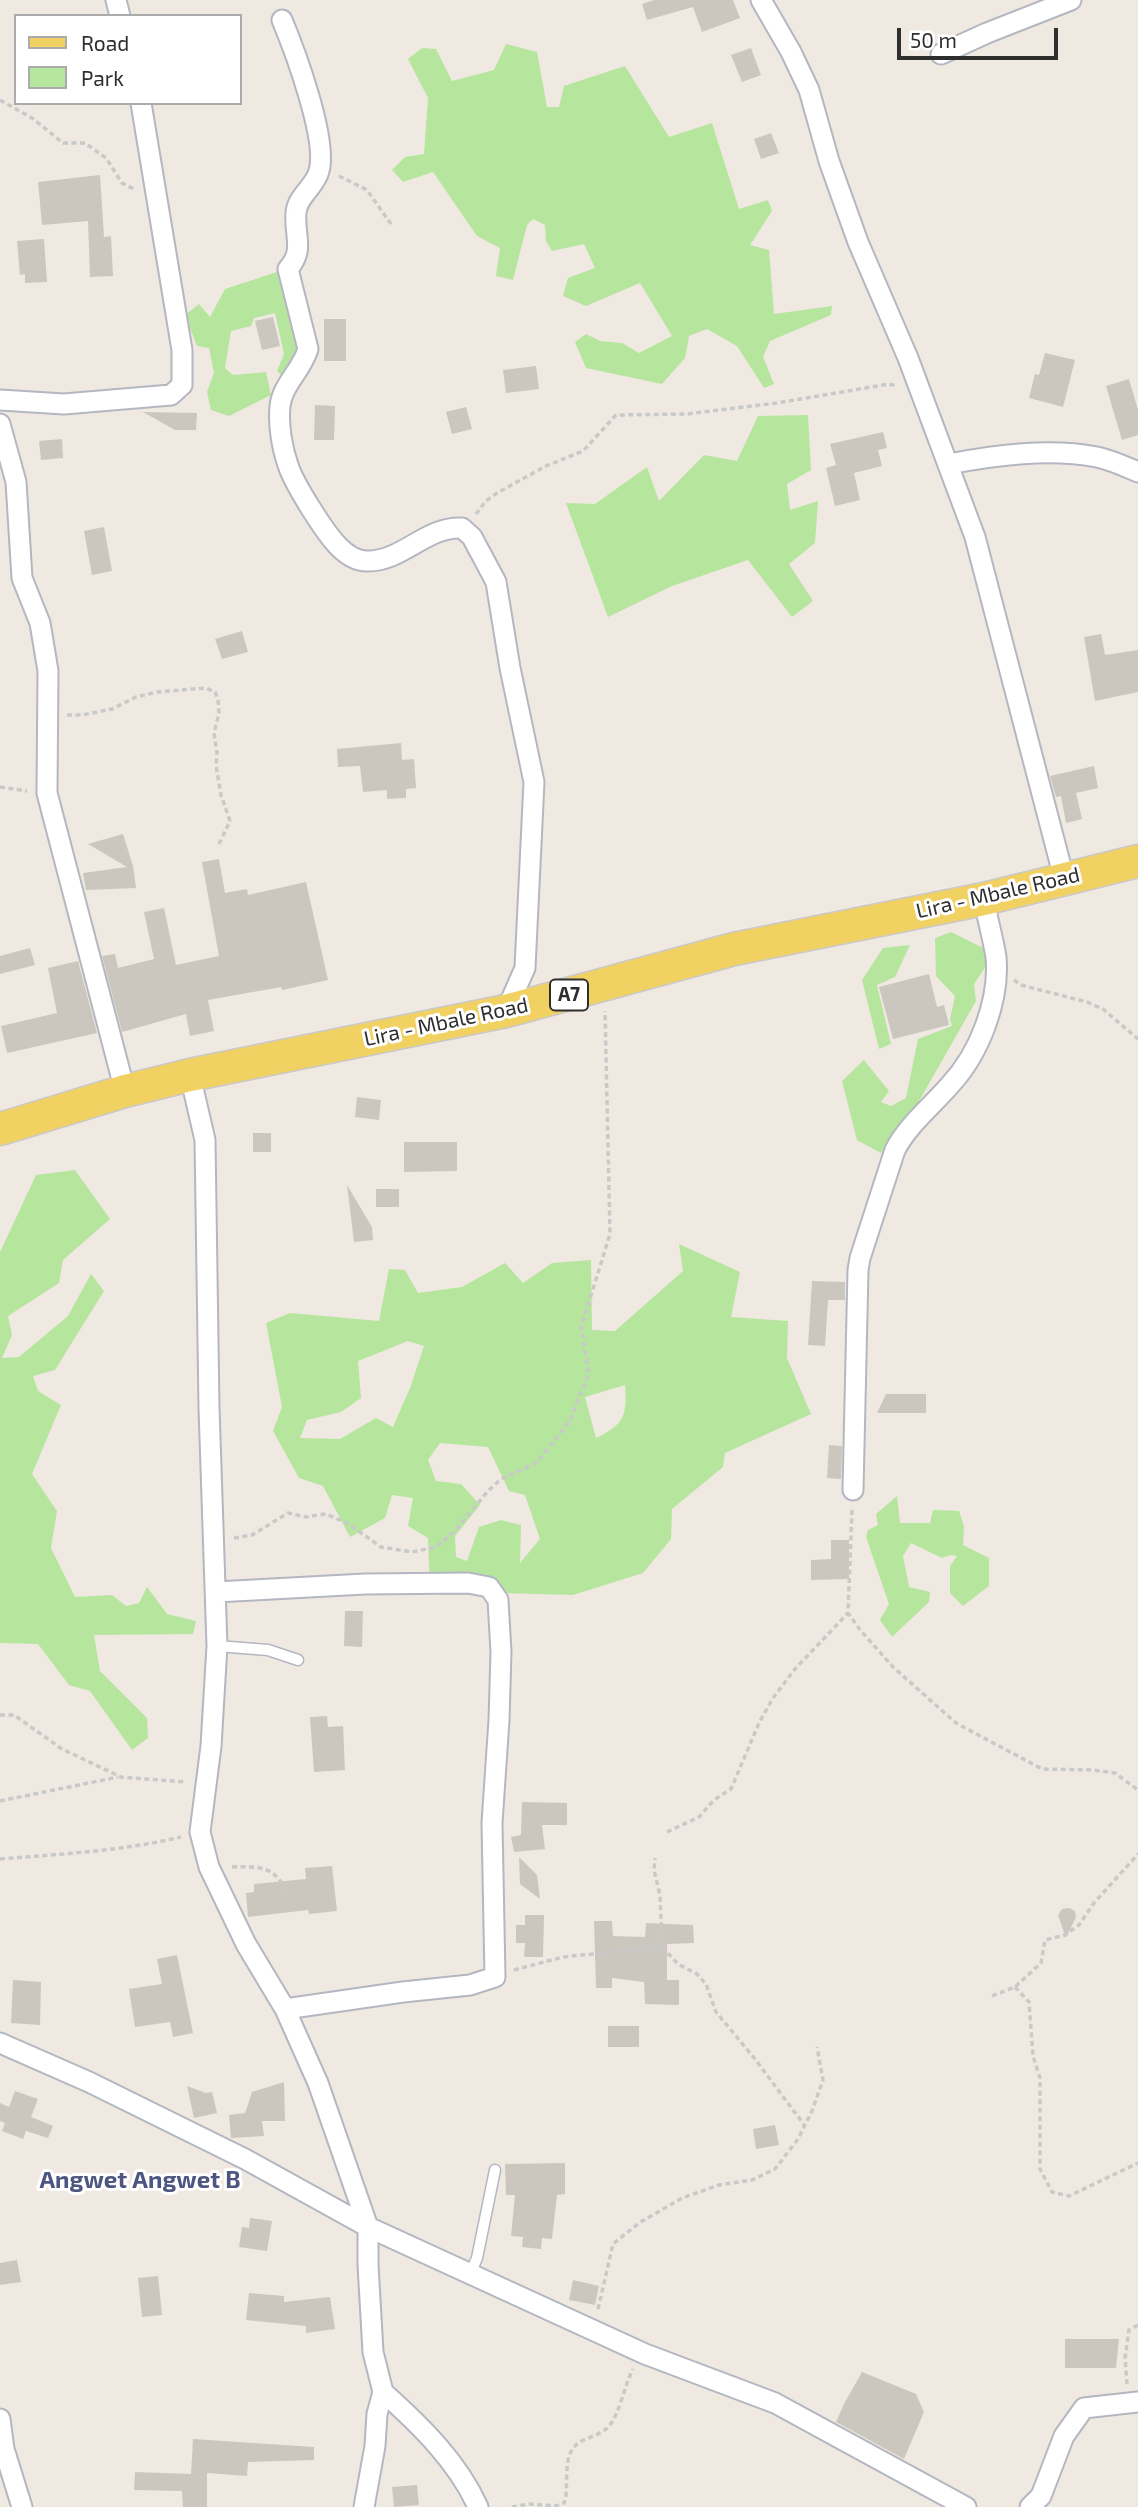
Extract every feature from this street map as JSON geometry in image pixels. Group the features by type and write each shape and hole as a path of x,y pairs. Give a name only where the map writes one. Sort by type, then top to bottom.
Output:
{"main road":[{"name":"Lira - Mbale Road","path":"0,1129 125,1091 190,1075 506,1012 734,949 984,900 1138,861"}],"street":[{"path":"761,0 809,90 829,161 859,243 924,399 975,537 1063,878"},
{"path":"941,54 1070,0"},
{"path":"282,20 296,52 315,126 320,170 297,206 298,255 288,270 308,349 280,402 279,419 288,465 336,545 358,560 370,562 381,559 438,531 462,528 472,537 496,582 510,668 534,782 525,968 506,1012"},
{"path":"0,400 64,404 171,395 180,389 184,381 182,350 141,105"},
{"path":"0,424 16,482 22,578 40,623 48,671 47,793 125,1091"},
{"path":"949,464 1003,456 1065,455 1105,459 1138,472"},
{"path":"853,1490 860,1258 902,1136 952,1084 976,1048 988,1021 996,977 996,958 984,900"},
{"path":"190,1075 205,1140 209,1408 218,1646 211,1746 200,1832 208,1867 246,1944 285,2009 328,2109 368,2227 373,2352 383,2392 377,2414 375,2446 364,2507"},
{"path":"216,1592 365,1584 468,1583 489,1587 496,1595 500,1617 501,1662 492,1823 495,1977 470,1985 285,2009"},
{"path":"0,2043 89,2082 246,2159 368,2227 645,2354 775,2403 966,2507"},
{"path":"383,2392 442,2451 470,2489 478,2507"},
{"path":"1030,2507 1041,2496 1064,2436 1084,2409 1133,2402"},
{"path":"0,2419 5,2449 22,2507"}],"lane":[{"path":"218,1646 268,1650 298,1660"},
{"path":"471,2272 477,2258 495,2170"}],"path":[{"path":"0,100 32,118 63,143 85,143 106,158 122,183 142,193 155,194"},
{"path":"320,170 347,178 366,190 393,227"},
{"path":"462,528 486,501 497,493 546,466 583,451 616,415 687,414 777,403 889,384 924,399"},
{"path":"48,715 82,715 112,709 136,697 156,692 186,688 206,688 215,692 219,713 214,733 218,753 216,765 222,786 221,795 230,821 218,846"},
{"path":"0,787 47,793"},
{"path":"996,958 1003,974 1021,985 1087,1002 1111,1015 1138,1039"},
{"path":"215,1541 252,1535 288,1513 306,1517 326,1514 347,1522 382,1547 412,1552 436,1547 454,1532 501,1479 536,1463 570,1421 589,1373 581,1328 610,1234 605,985"},
{"path":"853,1490 848,1613 860,1631 893,1667 957,1723 1042,1769 1115,1773 1138,1790"},
{"path":"667,1832 699,1817 714,1800 731,1789 759,1723 773,1698 848,1613"},
{"path":"0,1715 13,1715 62,1749 121,1777"},
{"path":"0,1801 121,1777 170,1782 205,1781"},
{"path":"0,1859 89,1852 154,1843 200,1832"},
{"path":"992,1996 1015,1987 1041,1963 1045,1940 1065,1935 1079,1924 1138,1854"},
{"path":"655,1858 662,1947 678,1964 706,1984 716,2012 755,2059 804,2126"},
{"path":"208,1867 263,1869 282,1880 287,1895"},
{"path":"495,1977 508,1971 563,1958 662,1947"},
{"path":"1015,1987 1029,2002 1033,2056 1040,2078 1040,2169 1052,2192 1069,2196 1138,2163"},
{"path":"593,2329 613,2244 639,2223 682,2198 719,2185 752,2180 775,2169 798,2138 823,2080 817,2047"},
{"path":"1133,2402 1125,2358 1129,2330 1138,2325"},
{"path":"512,2507 529,2504 556,2506 564,2503 569,2455 575,2444 609,2426 627,2381 645,2354"}],"green space":[{"path":"506,44 537,52 547,107 559,107 564,86 625,66 669,137 712,123 739,209 768,200 772,211 750,245 769,250 774,314 832,306 831,315 770,341 763,357 774,384 764,388 737,346 707,329 689,336 685,358 662,384 586,368 575,342 586,334 600,341 622,343 639,353 672,336 640,283 586,306 563,296 568,278 595,268 584,244 552,251 546,241 545,225 533,219 527,225 513,280 496,276 500,248 477,236 433,172 403,182 392,170 405,157 424,154 428,98 408,59 422,48 436,49 452,81 494,70"},
{"path":"277,272 303,353 285,379 277,371 284,354 275,313 254,318 251,326 231,331 225,368 233,375 266,372 271,395 229,416 211,410 207,392 214,373 209,348 197,346 185,315 199,304 210,317 225,289"},
{"path":"808,415 811,470 787,484 790,510 818,501 815,543 789,564 813,601 792,617 748,560 672,586 608,617 566,503 595,504 647,467 659,501 704,455 737,461 758,416"},
{"path":"951,932 985,949 988,963 974,984 976,1001 910,1117 881,1153 857,1140 842,1081 864,1060 889,1091 881,1102 891,1106 906,1098 918,1039 952,1026 950,1019 955,996 936,976 935,938"},
{"path":"910,945 895,977 877,985 891,1044 879,1049 862,980 883,948"},
{"path":"75,1170 110,1219 63,1260 59,1283 8,1316 12,1335 2,1358 19,1357 68,1316 91,1274 104,1291 55,1370 33,1376 38,1391 61,1405 32,1474 57,1511 51,1548 75,1597 112,1595 126,1606 139,1603 147,1587 167,1614 196,1621 193,1634 94,1635 100,1671 147,1718 148,1738 132,1750 90,1691 69,1685 38,1644 0,1643 0,1252 36,1175"},
{"path":"679,1244 740,1272 731,1317 788,1321 787,1358 811,1414 725,1453 723,1467 672,1509 671,1539 643,1573 573,1595 430,1591 428,1538 408,1526 413,1498 392,1495 385,1518 350,1537 323,1486 299,1478 273,1431 282,1407 266,1323 290,1313 379,1321 389,1269 405,1270 418,1293 462,1287 505,1263 523,1283 552,1263 591,1260 592,1330 615,1331 683,1271","holes":["408,1341 424,1346 393,1427 376,1418 340,1439 300,1438 307,1420 341,1412 361,1398 358,1361","625,1385 622,1417 613,1428 596,1438 585,1397","440,1443 488,1447 509,1491 525,1495 540,1539 520,1563 521,1525 501,1520 479,1527 467,1561 456,1557 455,1536 480,1505 461,1484 436,1481 428,1460"]},
{"path":"897,1496 900,1523 930,1523 933,1510 959,1511 964,1526 963,1545 989,1558 989,1586 963,1606 950,1593 950,1566 957,1556 942,1558 911,1543 903,1556 909,1587 930,1592 929,1602 892,1637 880,1620 889,1604 866,1537 868,1530 878,1525 876,1514"}],"building":[{"path":"654,0 733,0 740,18 702,32 693,7 647,20 642,4"},
{"path":"751,48 761,75 742,82 731,55"},
{"path":"771,133 779,153 761,159 754,139"},
{"path":"100,175 104,237 111,236 113,276 90,277 88,221 42,225 38,182"},
{"path":"44,239 47,282 25,283 25,274 20,275 17,241"},
{"path":"273,317 280,346 262,350 255,321"},
{"path":"324,319 346,319 346,361 324,361"},
{"path":"1045,353 1075,360 1063,407 1029,398 1035,374 1039,375"},
{"path":"536,366 539,389 506,393 503,370"},
{"path":"1129,379 1138,410 1138,435 1122,440 1106,386"},
{"path":"315,405 335,406 334,440 314,440"},
{"path":"466,407 472,429 452,434 446,412"},
{"path":"143,412 197,413 196,430 175,430"},
{"path":"883,432 887,448 878,450 882,466 854,473 860,500 835,506 826,468 836,465 830,444"},
{"path":"62,439 63,458 41,460 39,441"},
{"path":"104,527 112,571 92,575 84,531"},
{"path":"242,631 248,652 222,659 215,639"},
{"path":"1101,634 1105,655 1138,650 1138,692 1095,701 1084,637"},
{"path":"401,743 402,760 414,759 416,788 406,789 406,798 387,799 387,790 363,792 360,766 338,767 337,749"},
{"path":"1094,766 1098,788 1076,793 1082,819 1066,823 1061,796 1056,797 1050,776"},
{"path":"123,834 133,866 136,888 86,890 83,873 127,867 88,844"},
{"path":"219,859 225,893 247,889 248,895 306,882 328,980 282,990 281,987 208,1000 214,1031 190,1036 186,1014 122,1032 102,956 115,954 118,968 154,959 144,912 164,908 176,965 219,956 202,862"},
{"path":"30,948 35,965 0,974 0,956"},
{"path":"78,961 97,1033 7,1053 1,1026 57,1013 48,968"},
{"path":"929,974 937,1007 944,1005 949,1025 893,1039 879,987"},
{"path":"357,1097 381,1100 379,1120 355,1117"},
{"path":"253,1133 271,1133 271,1152 253,1152"},
{"path":"404,1142 457,1142 457,1171 404,1172"},
{"path":"347,1185 372,1227 373,1240 354,1242"},
{"path":"376,1189 399,1189 399,1207 376,1207"},
{"path":"812,1281 845,1282 845,1300 828,1300 825,1346 808,1345"},
{"path":"886,1394 926,1394 926,1413 877,1413"},
{"path":"829,1445 842,1446 841,1479 827,1478"},
{"path":"831,1540 849,1540 849,1579 811,1580 811,1560 831,1559"},
{"path":"345,1611 363,1611 362,1647 344,1646"},
{"path":"327,1716 328,1727 343,1726 345,1770 314,1772 310,1717"},
{"path":"522,1802 567,1803 567,1825 542,1825 545,1849 514,1852 511,1837 521,1835"},
{"path":"519,1857 537,1875 540,1899 520,1884"},
{"path":"332,1866 337,1911 309,1914 308,1910 248,1917 246,1893 254,1892 254,1884 306,1879 305,1868"},
{"path":"1062,1909 1075,1911 1076,1917 1066,1938 1058,1915"},
{"path":"525,1915 544,1915 543,1957 524,1957 525,1943 516,1943 516,1925 525,1925"},
{"path":"594,1921 612,1921 613,1936 645,1937 646,1923 693,1925 694,1943 667,1944 667,1980 679,1980 679,2005 645,2004 644,1982 612,1978 612,1988 596,1988"},
{"path":"177,1955 193,2033 173,2037 170,2022 135,2027 129,1989 162,1984 157,1959"},
{"path":"13,1980 41,1982 40,2025 11,2023"},
{"path":"608,2026 639,2026 639,2047 608,2047"},
{"path":"284,2082 285,2121 262,2121 264,2136 231,2138 229,2115 245,2113 252,2092"},
{"path":"187,2086 206,2093 212,2092 217,2113 194,2118"},
{"path":"15,2091 38,2099 31,2117 53,2126 48,2138 26,2131 23,2139 2,2131 5,2123 0,2121 0,2103 9,2107"},
{"path":"775,2125 779,2145 756,2149 753,2129"},
{"path":"565,2163 565,2194 557,2195 552,2239 542,2238 541,2249 522,2247 523,2237 511,2236 515,2195 506,2195 505,2164"},
{"path":"250,2218 272,2221 267,2251 239,2247 242,2227 249,2228"},
{"path":"17,2260 21,2282 0,2285 0,2263"},
{"path":"158,2276 162,2315 142,2317 138,2278"},
{"path":"573,2280 599,2286 595,2305 569,2300"},
{"path":"249,2293 284,2296 284,2302 330,2297 335,2329 306,2333 306,2326 246,2320"},
{"path":"1065,2339 1119,2339 1116,2368 1065,2368"},
{"path":"862,2372 916,2394 924,2412 904,2459 836,2422"},
{"path":"193,2439 314,2447 314,2460 248,2462 247,2476 207,2473 207,2507 183,2507 182,2491 134,2490 135,2472 191,2474"},
{"path":"417,2485 419,2505 394,2507 392,2487"}],"district":[{"name":"Angwet Angwet B","path":"140,2180"}]}
